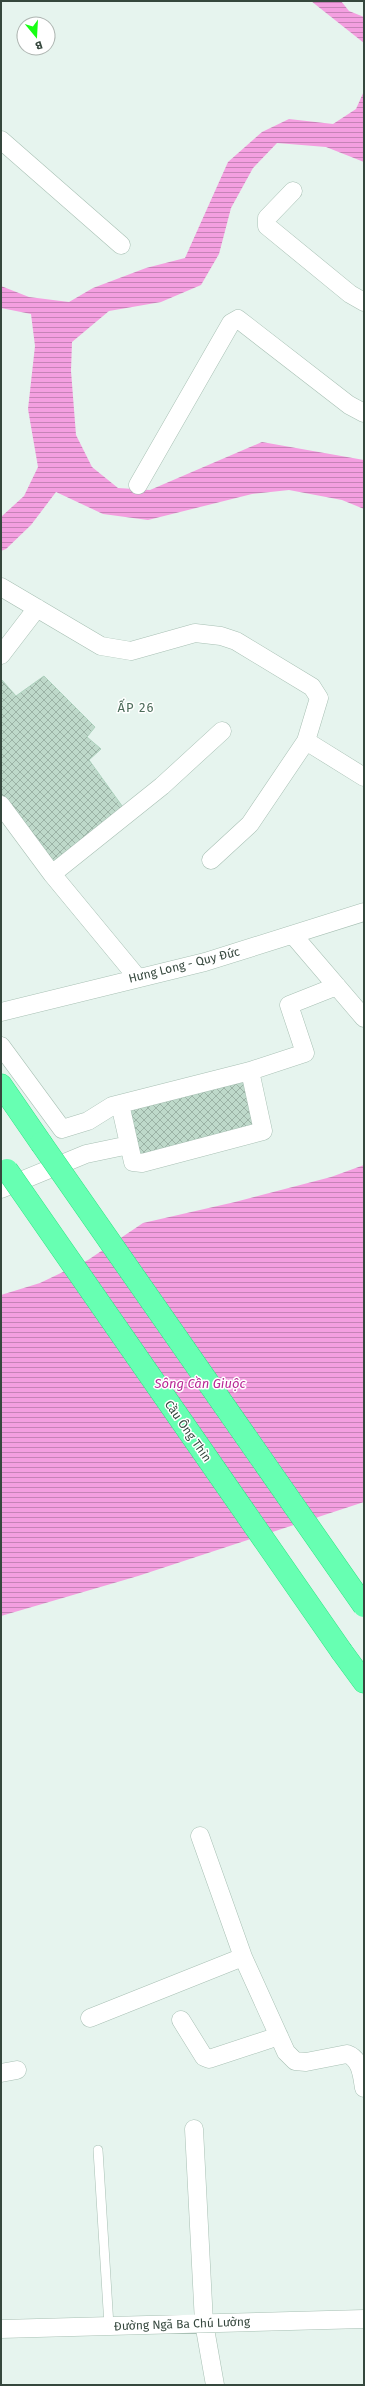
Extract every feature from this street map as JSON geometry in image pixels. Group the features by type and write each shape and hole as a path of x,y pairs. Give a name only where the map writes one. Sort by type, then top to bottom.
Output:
{"highway":[{"path":"1,1085 364,1606"},
{"name":"Cầu Ông Thìn","path":"3,1174 364,1682"}],"street":[{"path":"1,140 121,245"},
{"path":"293,191 267,218 267,226 350,294 364,302"},
{"path":"138,485 231,323 238,319 349,405 364,413"},
{"path":"1,587 102,646 131,651 195,633 221,636 236,641 312,686 319,698 306,741 250,824 211,860"},
{"path":"1,655 37,608"},
{"path":"52,874 162,786 222,731"},
{"path":"306,741 364,777"},
{"path":"1,805 52,874 137,977"},
{"name":"Hưng Long - Quy Đức","path":"1,1012 137,977 205,962 364,912"},
{"path":"293,935 364,1018"},
{"path":"1,1046 62,1129 88,1121 120,1104 250,1071 305,1053 290,1005 337,986"},
{"path":"120,1104 133,1162 137,1164 263,1131 250,1071"},
{"path":"3,1174 86,1154 129,1146"},
{"path":"200,1836 243,1957 286,2052 295,2061 306,2062 347,2054 352,2056 360,2068 364,2088"},
{"path":"90,2018 243,1957"},
{"path":"181,2020 204,2057 209,2059 279,2036"},
{"path":"194,2130 204,2323 215,2385"},
{"name":"Đường Ngã Ba Chú Lường","path":"1,2329 364,2319"}],"lane":[{"path":"98,2150 109,2326"}],"water":[{"path":"311,1 341,1 349,11 364,17 364,43"},
{"path":"364,91 364,162 326,147 277,143 253,168 231,208 219,254 201,285 161,302 109,311 72,342 71,371 76,435 92,467 118,488 150,490 262,442 364,460 364,509 342,500 289,490 252,494 148,520 103,514 56,492 31,525 6,549 1,551 1,517 24,496 38,467 28,409 35,346 31,314 1,308 1,286 29,297 69,302 93,288 146,268 185,258 228,162 262,132 289,119 333,124 356,109"},
{"name":"Sông Cần Giuộc","path":"364,1165 364,1502 138,1576 1,1616 1,1295 40,1283 88,1260 143,1223 235,1202 331,1177"}],"building":[{"path":"44,676 95,727 87,737 101,749 89,760 125,810 80,847 71,847 49,866 1,799 1,679 16,696"},
{"path":"247,1073 262,1129 138,1161 123,1106"}],"district":[{"name":"ẤP 26","path":"136,707"}]}
